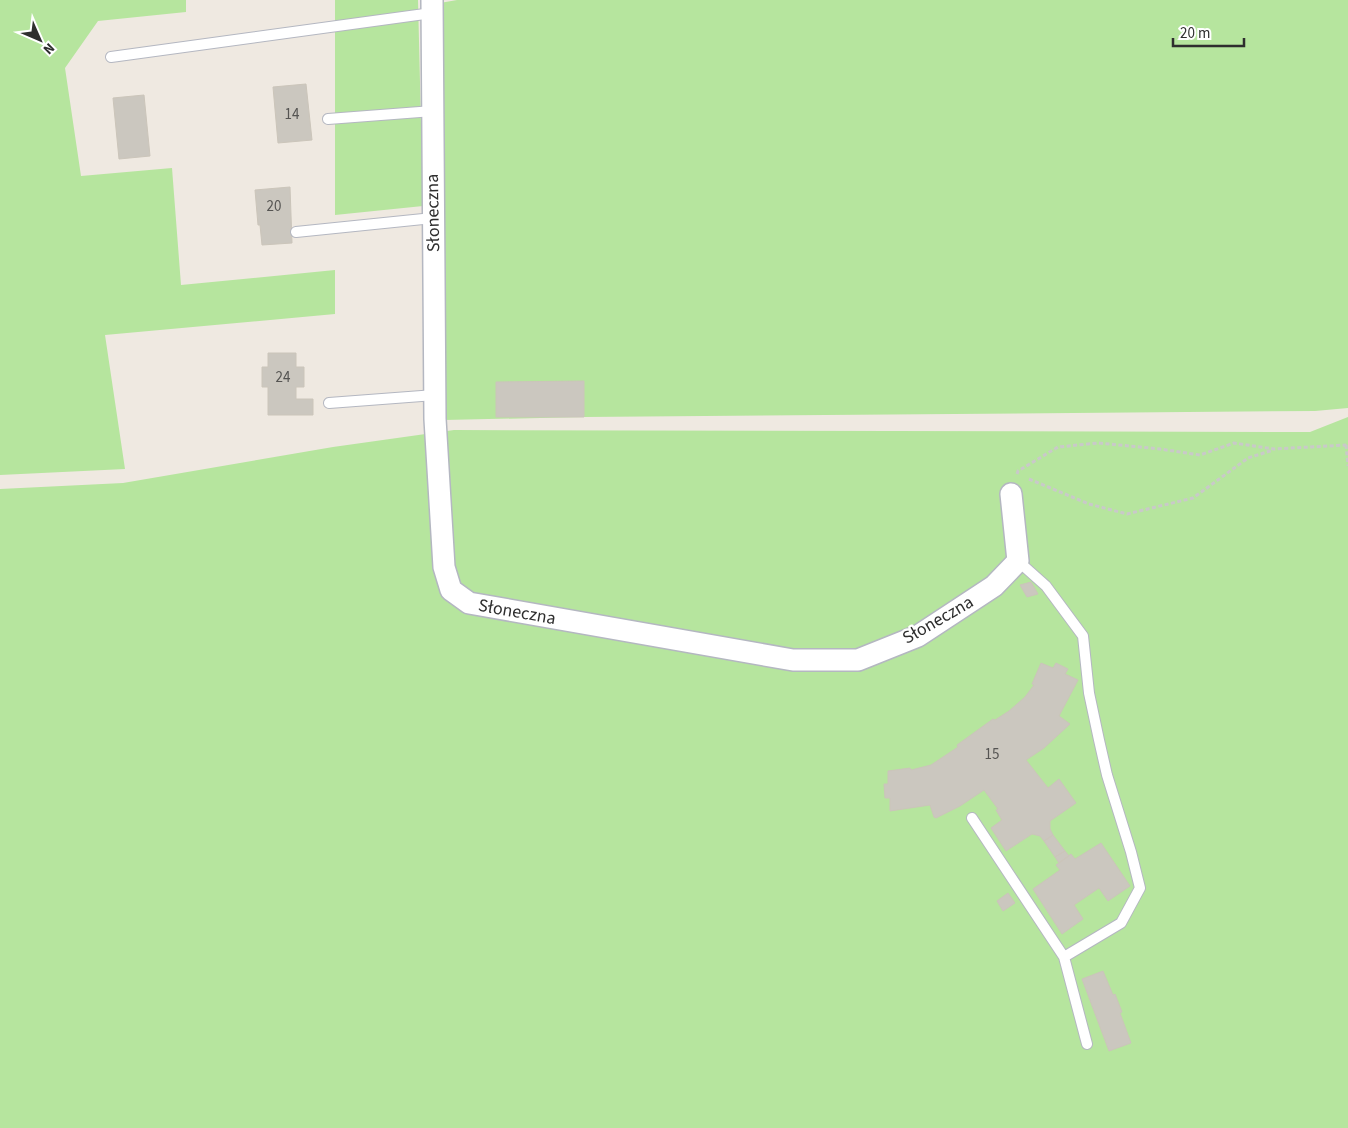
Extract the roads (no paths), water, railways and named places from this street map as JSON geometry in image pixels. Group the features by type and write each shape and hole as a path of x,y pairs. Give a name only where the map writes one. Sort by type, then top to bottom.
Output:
{"street":[{"name":"Słoneczna","path":"432,7 435,420 444,567 451,590 469,603 793,660 858,660 918,636 994,586 1018,561"},
{"path":"1010,494 1018,561"}],"lane":[{"path":"111,56 432,7"},
{"path":"328,119 432,111"},
{"path":"296,232 434,218"},
{"path":"329,403 435,395"},
{"path":"1018,561 1046,586 1083,636 1089,693 1099,740 1107,775 1140,888 1121,923 1064,957"},
{"path":"972,818 1064,957 1087,1044"}]}
